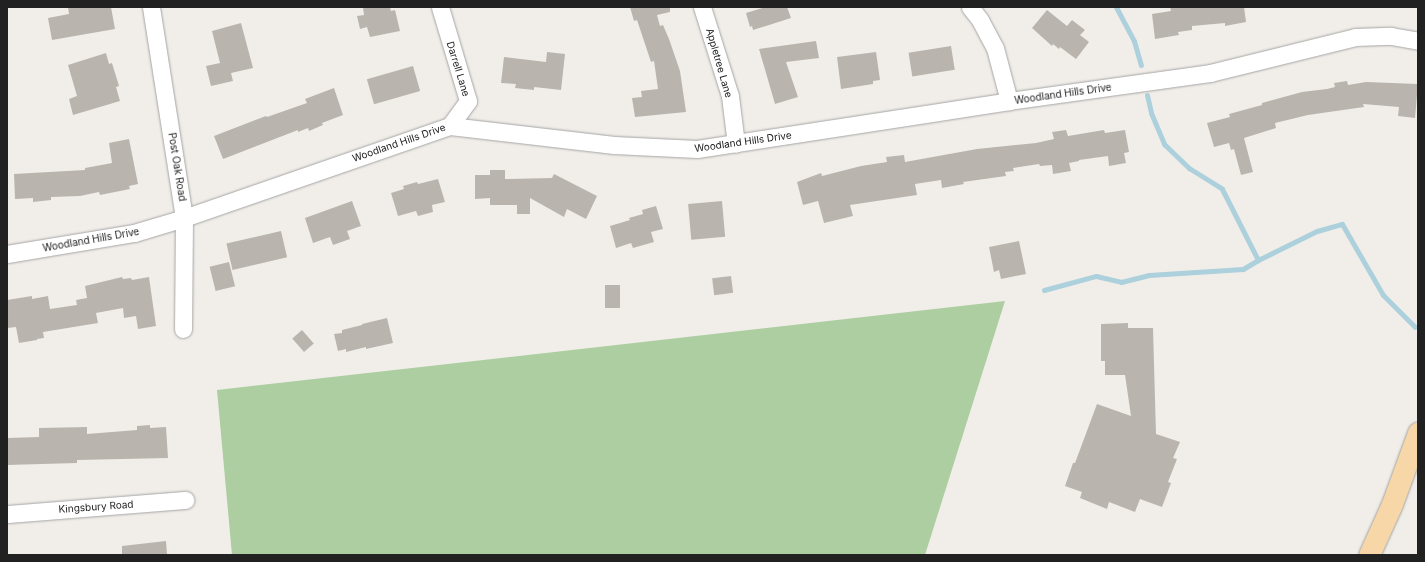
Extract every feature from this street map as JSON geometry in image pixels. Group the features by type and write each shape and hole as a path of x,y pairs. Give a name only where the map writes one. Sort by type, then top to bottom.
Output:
{"main road":[{"path":"1368,555 1392,504 1418,433"}],"street":[{"name":"Post Oak Road","path":"151,7 184,218 183,329"},
{"name":"Darrell Lane","path":"440,7 468,101 450,126"},
{"name":"Appletree Lane","path":"702,7 730,96 736,144"},
{"path":"970,7 980,20 995,48 1009,101"},
{"name":"Woodland Hills Drive","path":"7,254 134,233 184,218 450,126 657,148 697,149 1009,101 1210,73 1355,37 1391,36 1418,41"},
{"name":"Kingsbury Road","path":"7,514 185,500"}],"green space":[{"path":"1005,301 925,555 232,555 217,390"}],"building":[{"path":"68,7 111,7 115,29 52,40 48,18 69,14"},
{"path":"363,7 390,7 391,11 395,10 400,31 370,37 367,27 360,29 357,16 364,15"},
{"path":"630,7 670,7 670,12 657,15 660,26 663,25 669,39 680,71 686,112 635,117 632,98 642,97 641,91 658,89 654,61 651,62 637,20 634,21"},
{"path":"766,7 787,7 791,18 753,30 752,26 750,27 746,13"},
{"path":"1170,7 1244,7 1246,22 1225,26 1225,23 1192,26 1192,30 1178,32 1179,35 1155,39 1152,14 1171,11"},
{"path":"1047,10 1067,26 1072,20 1085,30 1080,35 1089,42 1076,59 1060,47 1059,49 1053,44 1052,46 1032,28"},
{"path":"241,23 253,68 231,73 233,81 211,86 206,66 220,63 212,31"},
{"path":"816,41 819,58 786,62 798,97 775,104 759,49"},
{"path":"951,46 955,70 912,76 909,53"},
{"path":"547,52 565,54 561,90 534,87 534,90 515,88 516,84 501,83 504,57 546,62"},
{"path":"876,52 880,80 873,81 873,84 841,89 837,57"},
{"path":"106,53 109,64 112,63 119,86 116,87 120,101 73,115 69,99 77,96 68,65"},
{"path":"413,66 420,91 374,104 367,79"},
{"path":"1347,81 1348,85 1366,82 1418,84 1415,118 1398,116 1399,107 1363,104 1364,107 1308,115 1275,123 1276,128 1244,138 1253,172 1241,175 1234,149 1231,150 1229,143 1214,147 1207,123 1230,117 1229,114 1262,105 1262,103 1302,92 1335,87 1334,83"},
{"path":"334,88 343,115 322,123 323,125 309,131 308,128 298,132 298,130 223,159 214,136 266,116 267,117 307,103 305,99"},
{"path":"1066,130 1068,136 1104,130 1105,133 1125,130 1129,152 1124,153 1126,163 1109,166 1108,156 1069,163 1071,171 1053,174 1052,165 1040,166 1039,164 1013,168 1014,171 1005,172 1006,176 963,182 964,184 942,188 941,180 915,184 917,195 850,205 853,216 824,223 818,201 803,205 797,182 821,173 822,176 861,166 887,162 886,157 904,155 905,162 977,149 1036,143 1054,139 1052,132"},
{"path":"129,139 138,184 129,186 130,189 100,195 99,192 80,196 51,197 51,200 33,202 33,198 15,199 14,174 85,170 85,168 112,163 109,143"},
{"path":"490,170 505,170 505,179 552,178 554,174 597,196 586,219 567,209 564,217 530,198 530,214 517,214 517,205 490,205 490,198 475,199 475,175 490,175"},
{"path":"438,179 445,202 432,205 433,212 418,216 416,211 398,216 391,193 404,189 403,186"},
{"path":"352,201 361,226 347,231 350,239 333,245 330,237 313,243 305,218"},
{"path":"722,201 725,237 691,240 688,204"},
{"path":"656,206 663,229 651,232 654,242 633,248 631,243 616,248 610,226 630,220 629,218 643,214 642,210"},
{"path":"281,231 287,257 233,270 226,244"},
{"path":"1019,241 1026,274 1001,279 999,270 994,272 989,247"},
{"path":"229,262 235,286 216,291 210,267"},
{"path":"731,276 733,293 714,295 712,278"},
{"path":"122,277 123,279 131,278 132,280 149,277 156,326 138,329 136,316 124,318 123,308 96,313 98,323 43,332 44,338 37,340 19,343 16,327 7,328 7,300 32,296 32,299 48,296 50,309 77,305 76,300 87,298 85,286"},
{"path":"605,285 620,285 620,308 605,308"},
{"path":"387,318 393,343 346,352 346,349 338,351 334,334 342,333 342,330"},
{"path":"1128,323 1128,328 1153,328 1156,434 1180,442 1173,458 1177,459 1168,482 1171,483 1162,507 1140,499 1135,512 1109,502 1107,509 1080,498 1082,492 1065,486 1097,404 1131,416 1125,375 1105,375 1105,361 1101,361 1101,324"},
{"path":"302,330 314,344 304,352 292,339"},
{"path":"150,425 150,428 166,427 168,458 77,460 77,463 7,465 7,438 39,437 39,428 87,427 87,434 137,430 137,426"},
{"path":"166,541 167,555 122,555 122,546"}],"waterway":[{"path":"1116,7 1134,41 1141,65"},
{"path":"1147,95 1151,113 1164,144 1189,168 1222,189 1258,260 1317,231 1342,224 1383,295 1415,327"},
{"path":"1044,290 1096,276 1121,282 1149,275 1243,269 1258,260"}]}
